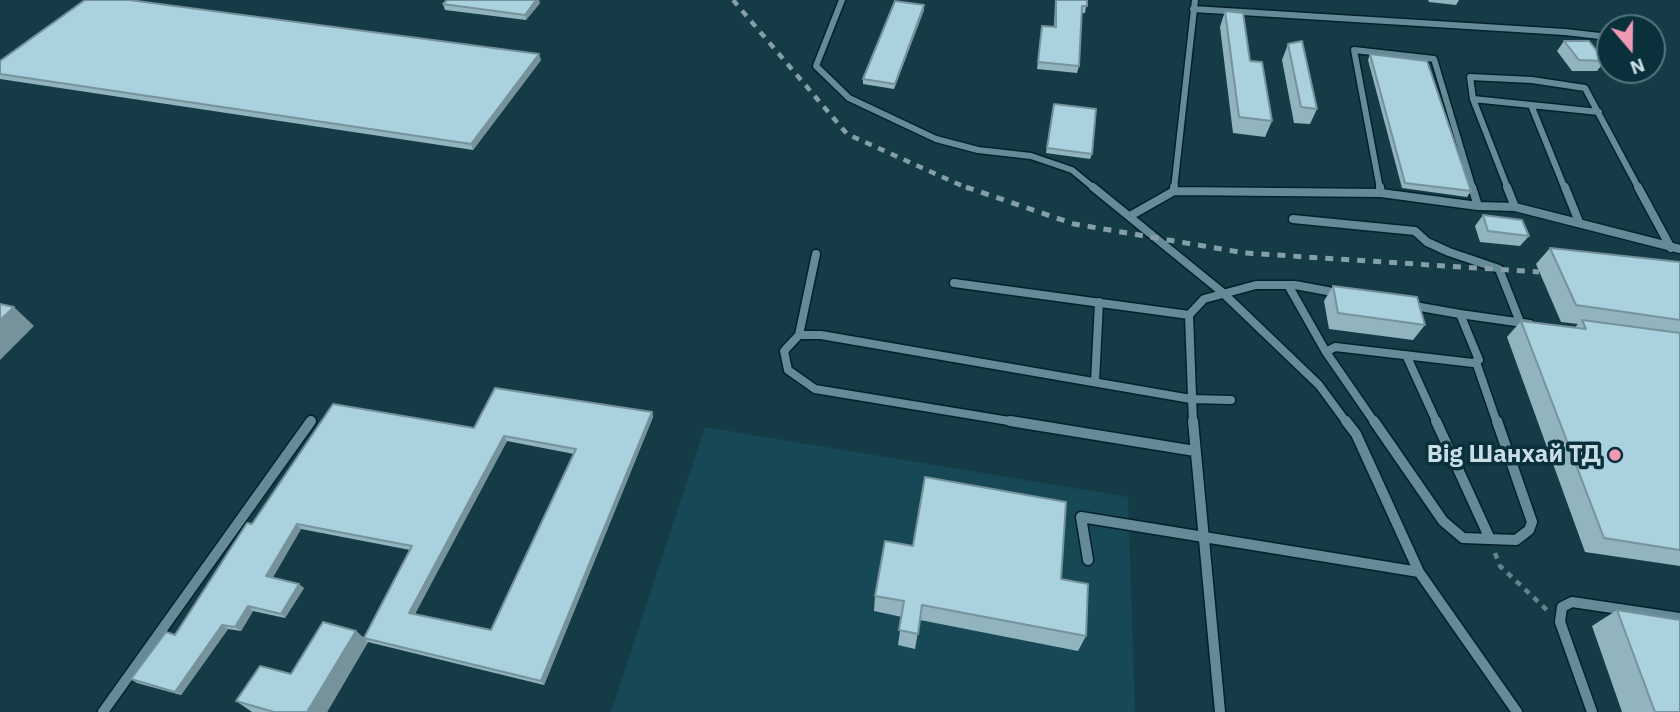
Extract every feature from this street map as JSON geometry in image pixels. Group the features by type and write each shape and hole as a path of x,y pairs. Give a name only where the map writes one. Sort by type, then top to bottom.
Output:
{"lane":[{"path":"842,0 816,66 849,98 936,139 978,150 1031,156 1072,170 1222,292 1319,385 1356,434 1419,572 1517,712"},
{"path":"1174,191 1195,0"},
{"path":"1193,9 1596,36"},
{"path":"1381,193 1354,50 1434,59 1478,206"},
{"path":"1515,207 1473,99 1470,77 1532,80 1585,88 1676,248"},
{"path":"1473,99 1599,112"},
{"path":"1531,105 1579,222"},
{"path":"1130,216 1174,191 1381,193 1478,206 1515,207 1676,248"},
{"path":"1293,219 1415,231 1427,242 1449,253 1499,269 1520,322"},
{"path":"816,254 799,335 784,351 785,365 800,381 816,389 1195,451"},
{"path":"954,283 1189,315"},
{"path":"1220,712 1195,451 1189,315 1204,299 1256,285 1288,285 1346,294"},
{"path":"1288,285 1326,352 1443,521 1463,538 1516,540 1530,530 1532,522 1476,362 1479,360 1461,314"},
{"path":"1095,383 1099,302"},
{"path":"1397,303 1547,326"},
{"path":"799,335 821,335 1191,399 1231,400"},
{"path":"1326,352 1335,347 1407,357 1476,362"},
{"path":"1407,357 1490,538"},
{"path":"103,712 311,421"},
{"path":"1088,560 1081,517 1202,534 1419,572"},
{"path":"1592,712 1560,622 1562,607 1572,602 1680,618"}],"path":[{"path":"1490,538 1500,566 1560,622"}],"shaded area":[{"path":"705,427 1128,497 1135,712 611,712"}],"building":[{"path":"85,0 129,0 539,54 471,144 0,74 0,61"},
{"path":"447,0 536,0 525,15 443,4"},
{"path":"1056,0 1087,0 1087,6 1082,6 1079,66 1038,62 1042,26 1056,27"},
{"path":"895,1 924,5 895,84 863,79"},
{"path":"1225,11 1243,13 1250,61 1262,62 1272,121 1239,117"},
{"path":"1302,41 1317,109 1301,107 1288,44"},
{"path":"1564,41 1589,41 1596,50 1596,61 1579,60"},
{"path":"1370,54 1427,61 1471,191 1405,183"},
{"path":"1054,104 1096,109 1092,154 1047,148"},
{"path":"1483,215 1522,220 1529,236 1488,231"},
{"path":"1550,248 1680,262 1680,320 1576,305"},
{"path":"1333,286 1417,297 1425,325 1338,313"},
{"path":"0,304 14,307 0,320"},
{"name":"Big Шанхай ТД","path":"1582,320 1680,333 1680,550 1604,538 1521,321 1586,329"},
{"path":"495,388 652,412 541,681 364,638 412,546 297,524 266,576 299,584 281,614 248,606 235,627 222,625 175,692 131,679 166,632 175,635 247,523 252,524 333,404 474,428","holes":["504,436 576,449 491,630 409,613"]},
{"path":"925,477 1066,502 1061,579 1088,584 1086,636 922,605 918,634 899,630 904,601 875,596 885,541 913,546"},
{"path":"1617,610 1680,620 1680,712 1655,712"},
{"path":"323,622 356,631 307,712 274,712 236,701 260,666 291,674"}],"railway":[{"path":"733,0 847,134 969,189"},
{"path":"966,187 1074,224 1245,253 1539,272"}],"place":[{"name":"Big Шанхай ТД","path":"1615,455"}]}
